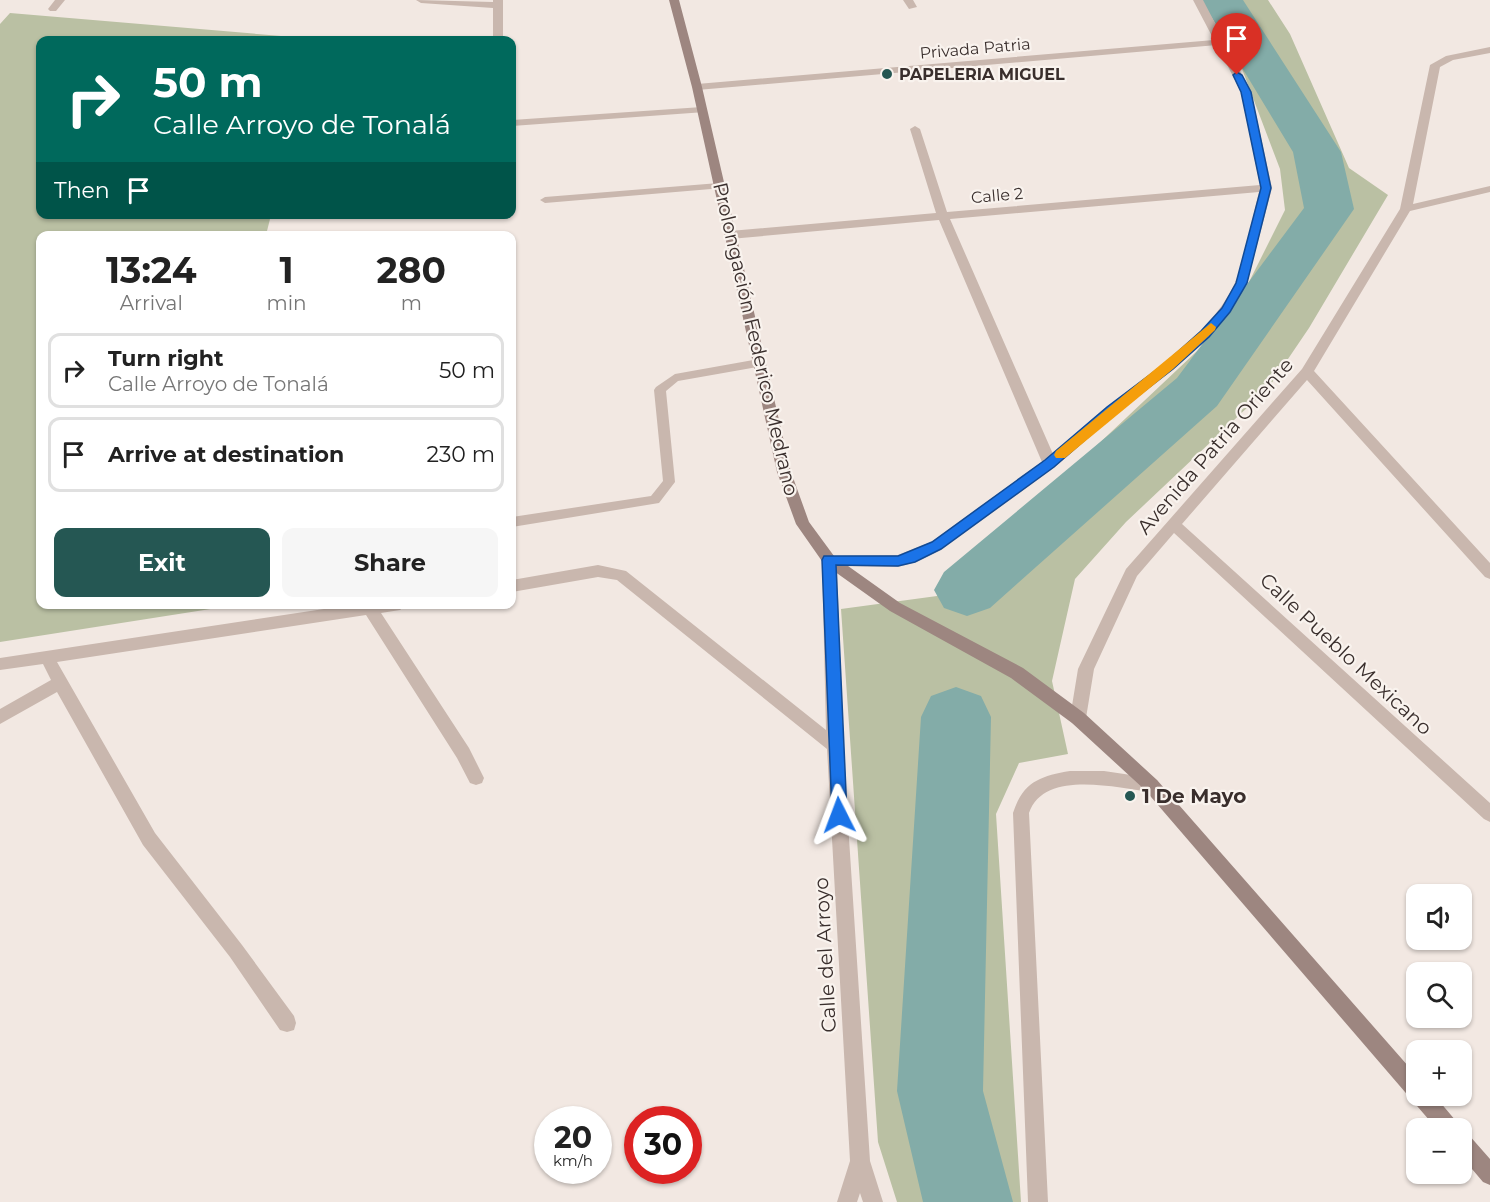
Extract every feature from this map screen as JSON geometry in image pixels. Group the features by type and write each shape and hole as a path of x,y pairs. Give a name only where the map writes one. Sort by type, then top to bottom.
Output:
{"street":[{"path":"421,0 498,2 498,36"},
{"name":"Prolongación Federico Medrano","path":"674,0 697,87 784,472 803,524 829,560 895,607 1017,673 1078,718 1150,784 1406,1078"},
{"path":"829,560 898,561 924,552 1050,464 1205,334 1226,310 1241,283 1266,188 1246,92 1198,0"},
{"name":"Privada Patria","path":"697,87 1220,42"},
{"name":"Avenida Patria Oriente","path":"1078,718 1086,669 1131,573 1307,372 1406,209 1435,65 1450,58 1490,50"},
{"path":"915,129 943,217 1050,464"},
{"name":"Calle 2","path":"730,235 1266,188"},
{"path":"1406,209 1490,189"},
{"path":"1307,372 1490,573"},
{"name":"Calle Pueblo Mexicano","path":"1174,525 1490,814"},
{"name":"Calle del Arroyo","path":"829,560 835,746 860,1161 873,1202"},
{"path":"516,585 598,571 621,575 835,746"},
{"path":"0,664 370,609 463,753 476,778"},
{"path":"47,657 149,839 236,951 287,1023"},
{"path":"0,717 60,683"},
{"path":"1038,1202 1021,813 1027,797 1054,781 1073,778 1150,784"},
{"path":"1430,1106 1441,1118"},
{"path":"1472,1154 1490,1175"},
{"path":"847,1202 860,1161"}],"lane":[{"path":"516,123 702,110"},
{"path":"545,200 719,186"},
{"path":"516,521 655,500 669,482 660,390 675,378 759,363"}],"green space":[{"path":"1207,0 1268,0 1290,34 1349,168 1388,195 1309,328 1269,387 1126,522 1075,579 1052,681 1068,754 1019,763 996,814 1021,1202 897,1202 878,1142 841,609 937,596 1230,320 1285,210 1280,169 1228,32"},
{"path":"10,13 282,36 36,36 36,219 270,219 267,231 36,231 36,609 210,609 0,642 0,24"}],"waterway":[{"path":"967,590 1197,392 1329,209 1317,152 1222,0"},
{"path":"956,717 940,1091 968,1202"}],"slow traffic":[{"path":"1060,455 1168,366 1211,327"}],"place":[{"name":"PAPELERIA MIGUEL","path":"887,74"},
{"name":"1 De Mayo","path":"1130,796"}],"route":[{"path":"839,815 829,560 898,561 911,558 936,546 1050,464 1205,334 1226,310 1241,283 1255,238 1266,188 1258,139 1246,92 1237,75"}]}
